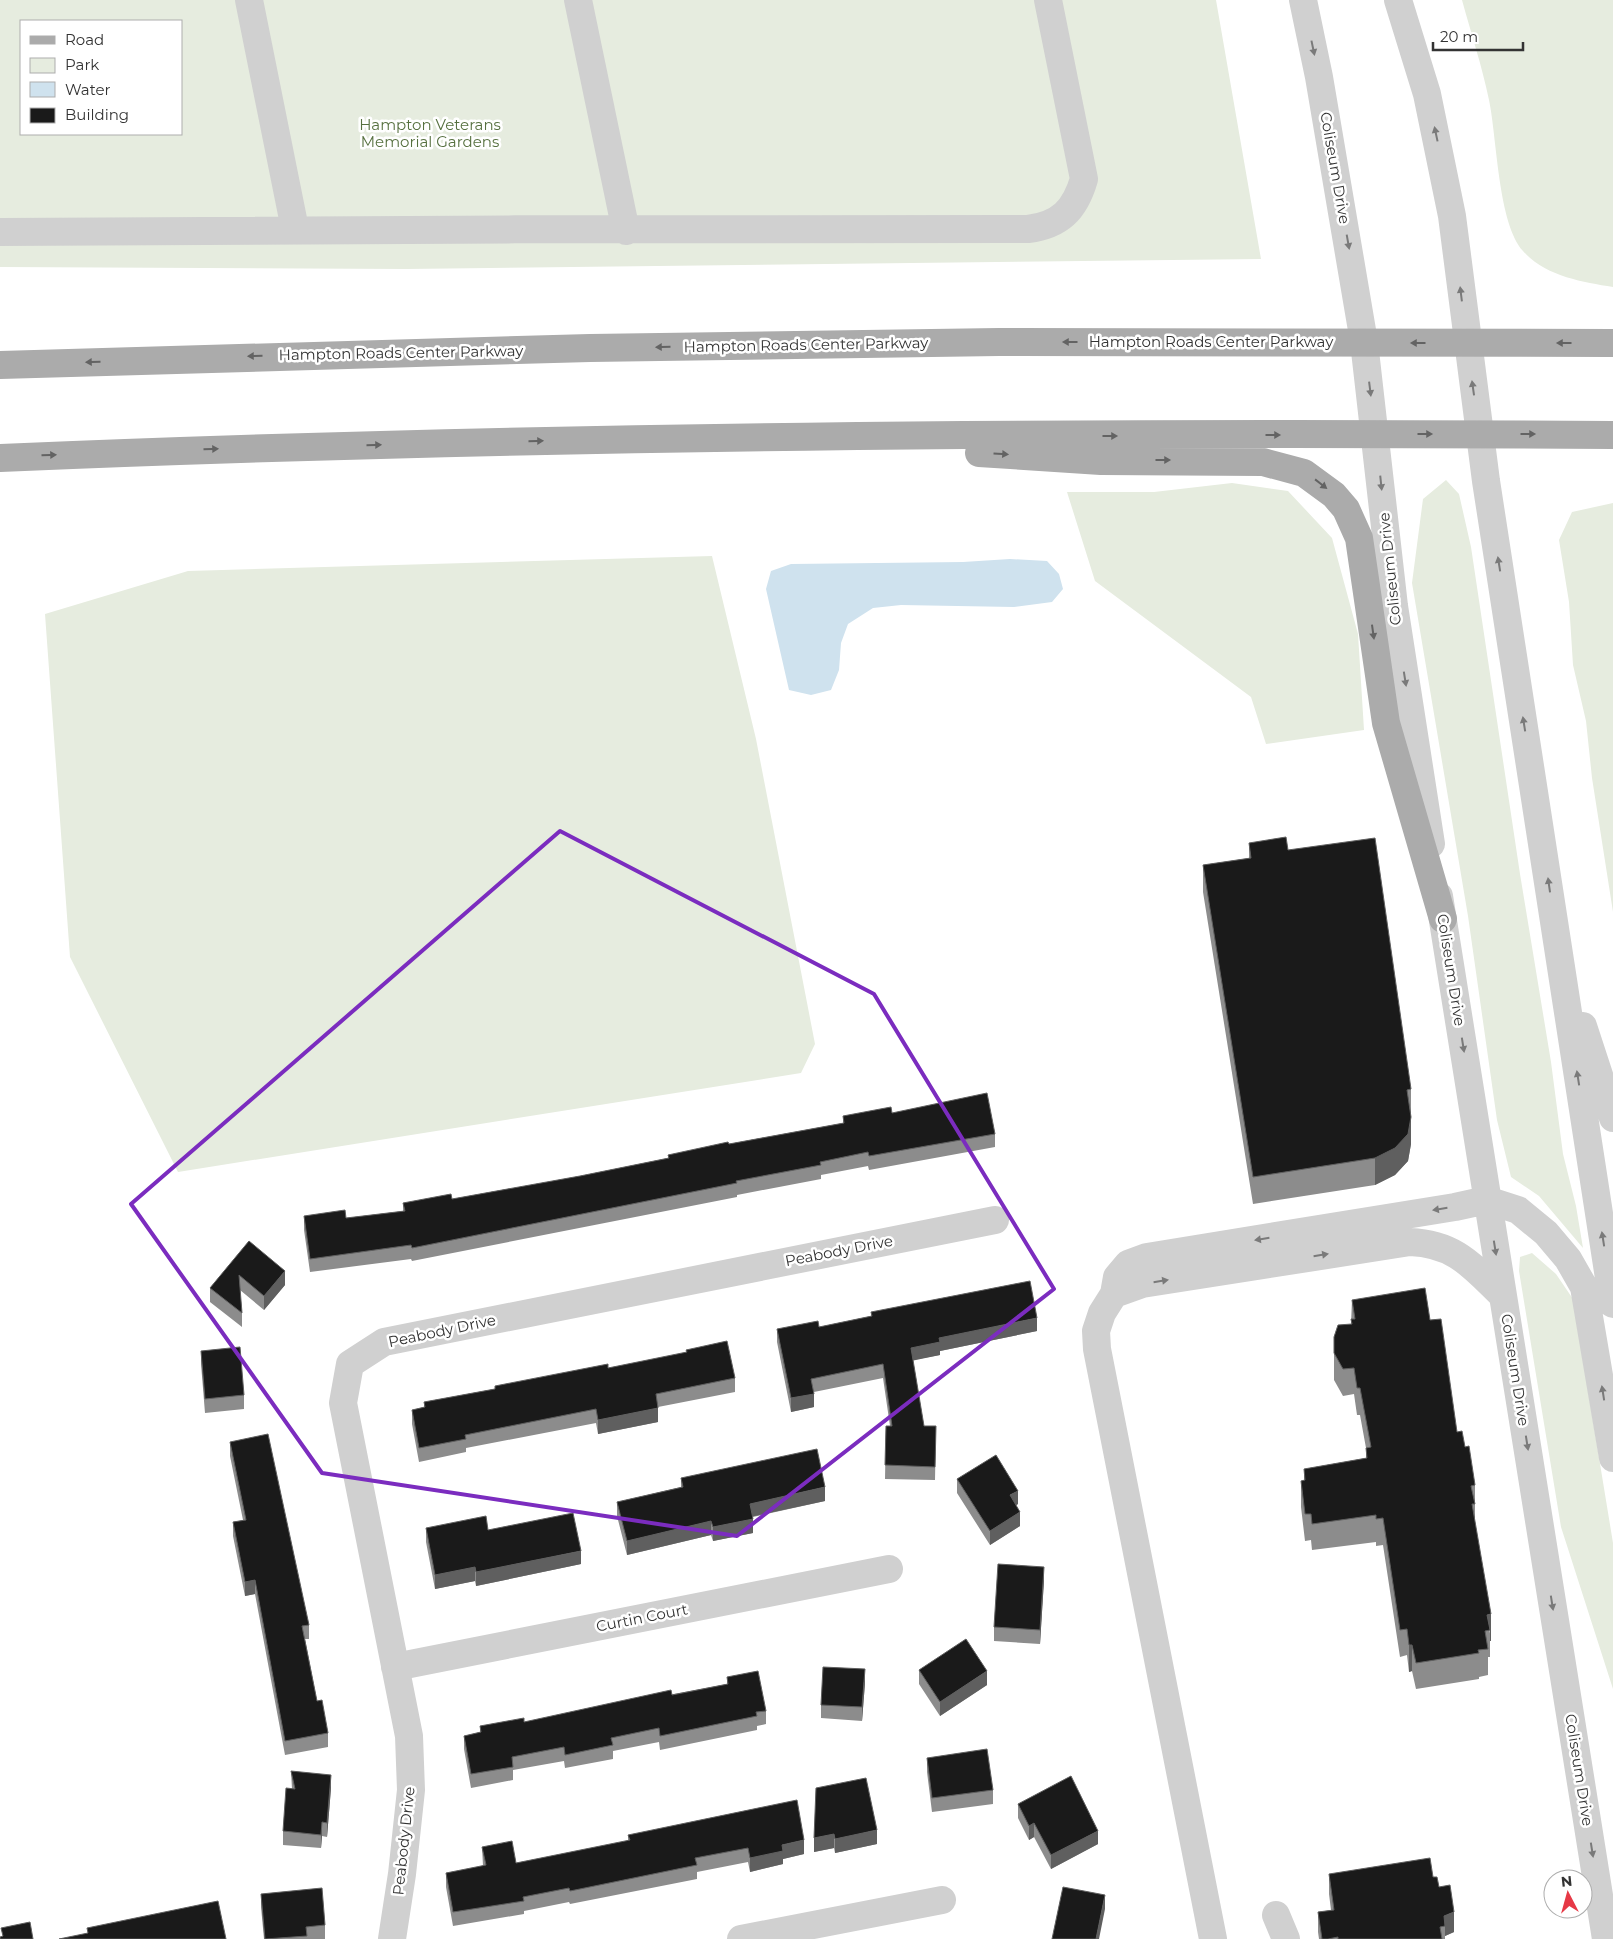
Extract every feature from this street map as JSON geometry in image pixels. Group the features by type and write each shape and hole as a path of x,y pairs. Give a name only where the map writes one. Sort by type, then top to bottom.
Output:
{"main road":[{"name":"Hampton Roads Center Parkway","path":"0,365 600,348 999,342 1613,343"},
{"path":"0,458 208,449 743,438 1376,434 1613,435"},
{"path":"743,438 1101,461 1263,462 1304,473 1319,482 1346,510 1359,538 1386,723 1443,919"}],"street":[{"path":"249,0 295,229"},
{"path":"578,0 626,231"},
{"path":"0,232 295,229 626,231 1028,229 1044,227 1059,219 1079,198 1084,179 1048,0"},
{"name":"Coliseum Drive","path":"1303,0 1319,76 1364,342 1376,434 1394,606 1606,1939"},
{"path":"1398,0 1428,94 1452,216 1480,434 1613,1304"},
{"path":"1555,933 1613,1118"},
{"path":"1213,1939 1097,1349 1096,1330 1102,1313 1114,1294 1117,1277 1128,1264 1146,1258 1455,1207 1487,1200 1518,1210 1546,1233 1568,1259 1584,1287 1613,1458"},
{"name":"Peabody Drive","path":"392,1939 402,1874 411,1790 409,1736 343,1403 350,1364 384,1342 995,1220"},
{"path":"1114,1294 1142,1284 1410,1242 1430,1243 1464,1258 1503,1296"},
{"name":"Curtin Court","path":"395,1667 889,1569"},
{"path":"742,1939 942,1900"}],"highlighted area":[{"path":"560,831 874,994 1054,1289 737,1536 322,1473 131,1204"}],"green space":[{"name":"Hampton Veterans Memorial Gardens","path":"0,0 1216,0 1261,259 406,269 0,267"},
{"path":"1462,0 1613,0 1613,287 1577,280 1553,272 1532,260 1523,251 1515,238 1503,201 1492,116 1486,87"},
{"path":"1446,480 1459,494 1471,547 1520,874 1551,1062 1563,1154 1576,1206 1583,1248 1539,1196 1511,1177 1497,1120 1468,916 1412,583 1423,499"},
{"path":"1232,483 1288,491 1332,538 1358,634 1364,730 1266,744 1251,697 1095,581 1067,492 1154,492"},
{"path":"1613,503 1613,912 1592,778 1586,721 1573,665 1569,602 1559,540 1572,512"},
{"path":"712,556 756,739 815,1044 801,1073 178,1172 70,957 45,614 188,571"},
{"path":"1532,1253 1556,1274 1573,1299 1613,1543 1613,1689 1561,1527 1519,1271 1520,1257"}],"water":[{"path":"1010,559 1047,561 1059,574 1063,589 1052,602 1014,607 901,605 873,608 848,624 841,643 839,670 831,690 811,695 789,690 766,589 771,571 791,564 963,562"}],"building":[{"path":"1286,837 1288,850 1375,838 1411,1089 1407,1090 1411,1117 1408,1134 1395,1148 1375,1158 1253,1177 1203,865 1251,858 1249,843"},
{"path":"987,1093 995,1134 869,1156 868,1152 820,1162 821,1165 736,1181 737,1183 412,1248 411,1245 310,1259 304,1216 345,1210 346,1218 405,1211 403,1203 451,1194 452,1199 580,1176 669,1158 668,1155 728,1142 729,1144 844,1123 843,1116 891,1107 892,1113"},
{"path":"249,1241 285,1271 264,1296 239,1275 242,1313 210,1288"},
{"path":"1030,1281 1037,1318 939,1338 940,1342 911,1348 924,1426 936,1426 935,1467 885,1465 886,1426 892,1426 883,1364 811,1379 814,1394 791,1398 777,1329 818,1321 819,1327 872,1316 871,1312"},
{"path":"1425,1288 1430,1320 1441,1319 1457,1432 1462,1431 1465,1447 1469,1446 1475,1485 1471,1486 1475,1504 1472,1504 1491,1614 1487,1615 1490,1630 1485,1631 1488,1649 1478,1650 1479,1653 1416,1663 1412,1645 1409,1645 1407,1629 1400,1630 1383,1518 1376,1519 1376,1515 1312,1524 1311,1514 1305,1514 1301,1481 1305,1480 1304,1469 1367,1458 1366,1448 1371,1447 1360,1388 1357,1388 1354,1368 1343,1369 1334,1353 1334,1337 1338,1325 1352,1324 1351,1319 1355,1319 1352,1300"},
{"path":"727,1341 735,1378 656,1394 658,1408 598,1420 596,1409 465,1435 466,1439 419,1448 412,1410 425,1407 424,1402 495,1389 495,1386 608,1364 608,1368 687,1352 686,1350"},
{"path":"240,1347 244,1395 205,1399 201,1351"},
{"path":"268,1434 309,1625 302,1626 317,1701 322,1700 328,1733 285,1741 255,1580 245,1582 233,1522 246,1520 230,1442"},
{"path":"817,1449 825,1487 750,1504 753,1519 713,1527 711,1521 627,1541 617,1502 683,1487 681,1478"},
{"path":"996,1455 1018,1491 1010,1495 1020,1512 990,1531 957,1479"},
{"path":"573,1513 581,1551 476,1572 475,1567 435,1575 426,1528 486,1516 488,1530"},
{"path":"998,1564 1044,1567 1040,1630 994,1627"},
{"path":"966,1639 987,1671 940,1702 919,1670"},
{"path":"823,1667 865,1669 862,1707 821,1705"},
{"path":"758,1671 766,1711 756,1712 757,1716 660,1736 659,1728 611,1738 613,1745 565,1755 564,1747 512,1757 513,1767 471,1774 464,1736 481,1732 480,1726 524,1718 524,1722 671,1690 672,1695 728,1684 727,1677"},
{"path":"987,1749 993,1790 932,1798 927,1758"},
{"path":"291,1771 331,1775 327,1823 322,1822 321,1835 283,1831 286,1788 295,1789"},
{"path":"1071,1776 1098,1831 1051,1855 1034,1823 1029,1826 1018,1804"},
{"path":"866,1778 877,1830 835,1839 834,1834 814,1838 816,1788"},
{"path":"797,1800 804,1840 782,1845 783,1851 750,1858 748,1848 695,1858 697,1865 570,1891 569,1888 523,1897 524,1901 453,1912 446,1873 486,1865 482,1847 512,1841 516,1863 630,1840 628,1835"},
{"path":"1430,1858 1433,1877 1437,1877 1439,1887 1450,1885 1454,1912 1444,1916 1445,1926 1440,1927 1442,1939 1338,1939 1338,1937 1322,1939 1318,1912 1334,1910 1329,1874"},
{"path":"1063,1887 1105,1895 1096,1939 1052,1939"},
{"path":"322,1888 325,1925 306,1927 307,1936 265,1939 261,1894"},
{"path":"218,1901 226,1939 59,1939 88,1933 87,1928"},
{"path":"30,1922 33,1939 0,1939 3,1936 1,1928"}]}
